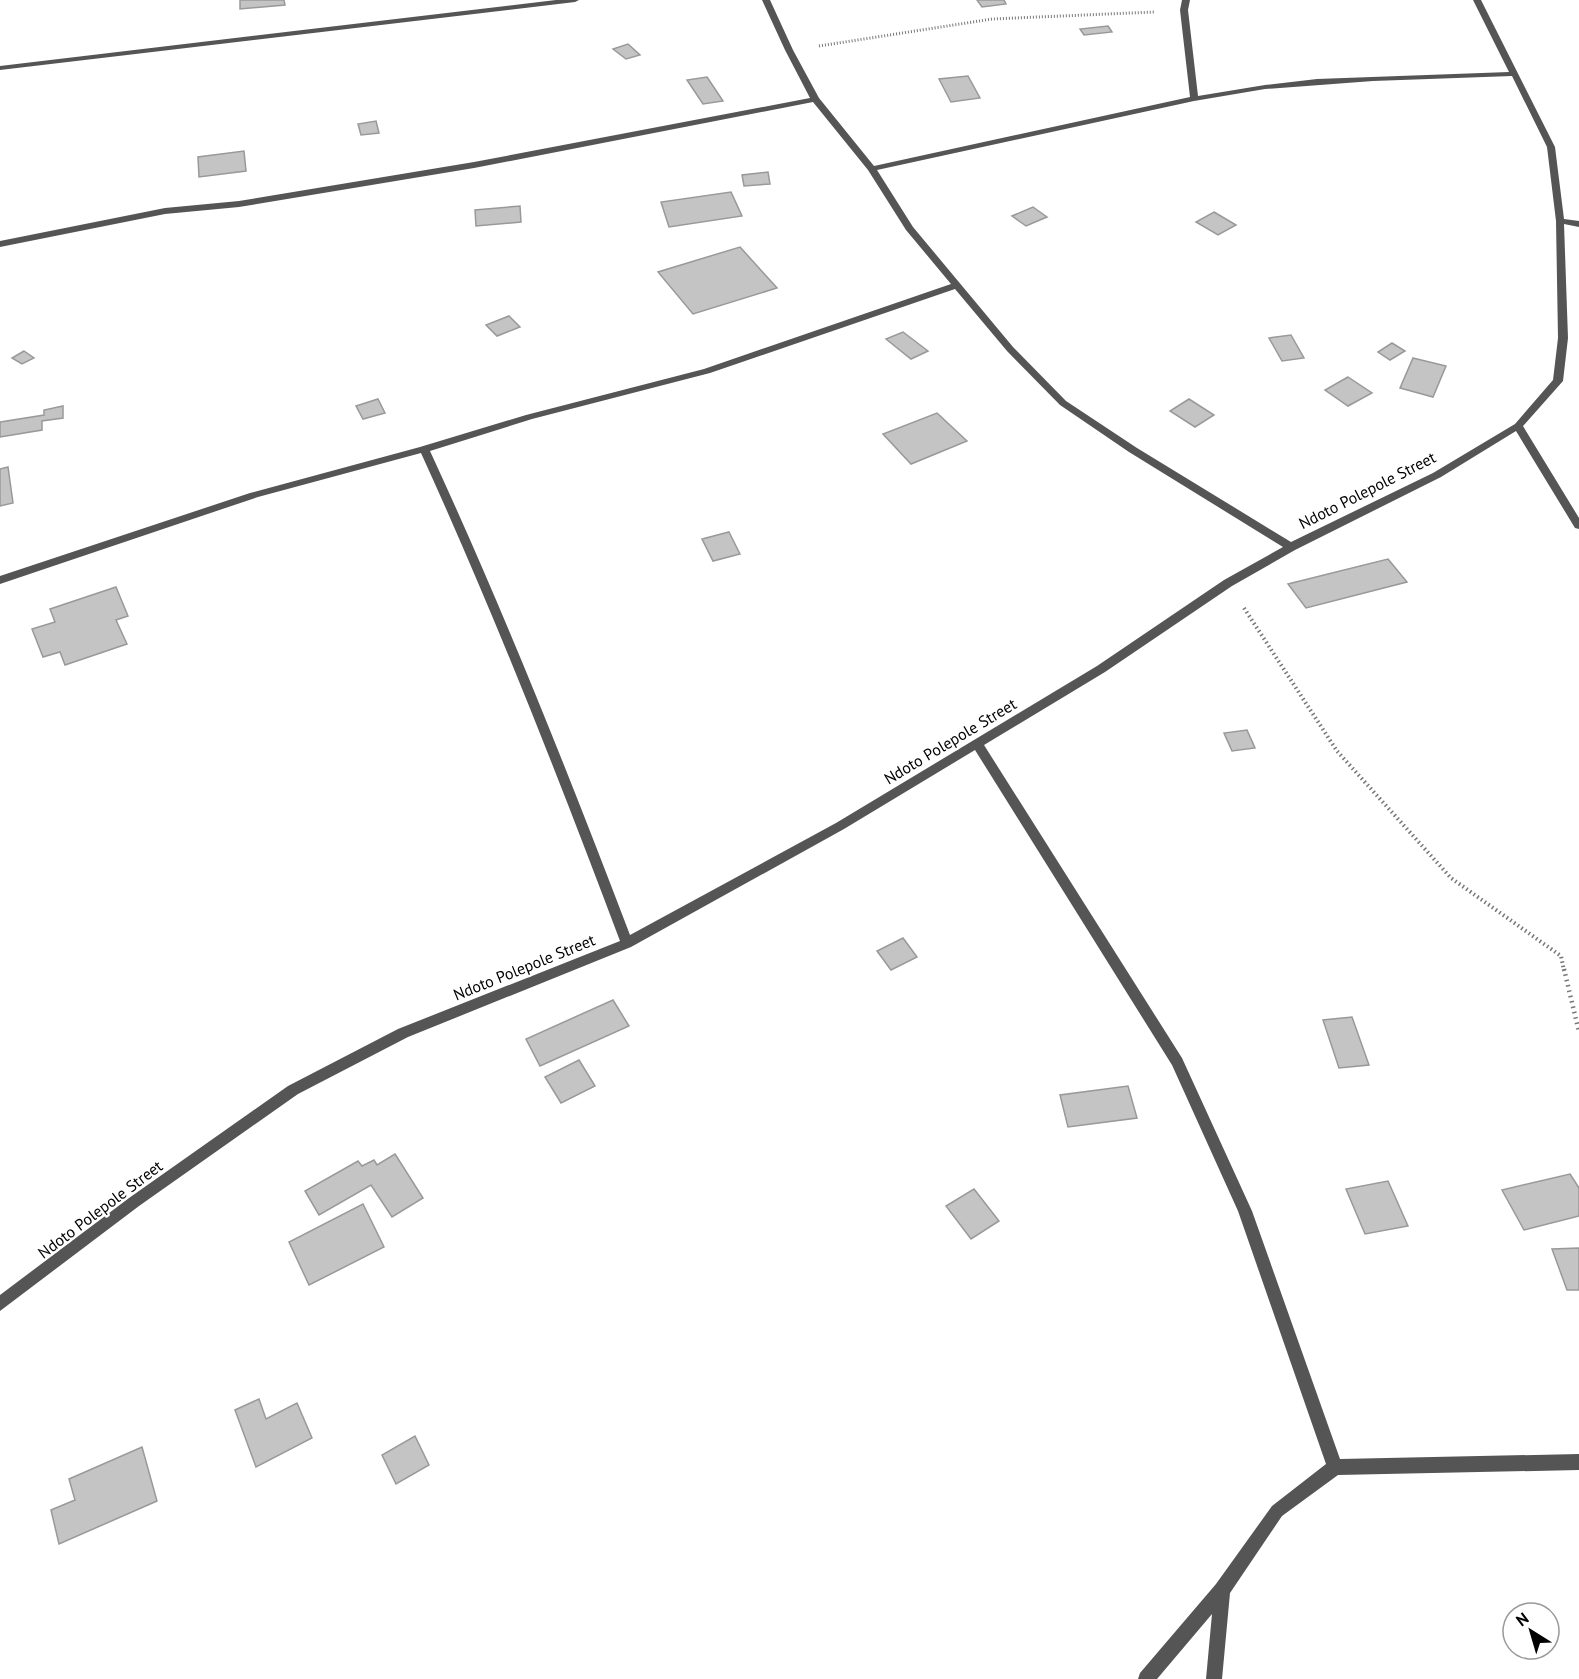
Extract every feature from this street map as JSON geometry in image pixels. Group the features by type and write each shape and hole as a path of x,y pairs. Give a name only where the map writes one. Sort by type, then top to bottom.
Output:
{"street":[{"path":"0,68 575,0"},
{"path":"766,0 814,99 872,169 909,228 1010,349 1063,403 1133,450 1291,547"},
{"path":"1186,0 1184,10 1194,99"},
{"name":"Ndoto Polepole Street","path":"0,1304 134,1202 293,1090 404,1033 627,943 840,826 1101,669 1228,583 1291,547 1437,475 1518,426 1558,381 1563,338 1560,221 1551,147 1477,0"},
{"path":"872,169 1194,99 1287,84 1514,74"},
{"path":"0,244 165,211 239,204 474,165 814,99"},
{"path":"1560,221 1579,224"},
{"path":"0,580 254,495 424,449 529,417 707,370 833,329 956,285"},
{"path":"1518,426 1579,526"},
{"path":"424,449 461,529 569,789 627,943"},
{"path":"977,743 1177,1062 1245,1211 1335,1467"},
{"path":"1146,1679 1222,1590 1277,1511 1335,1467 1579,1462"},
{"path":"1214,1679 1222,1590"}],"path":[{"path":"789,50 969,21 1018,17 1119,16 1184,10"},
{"path":"1228,583 1337,751 1451,878 1561,956 1579,1032"}],"building":[{"path":"240,0 284,0 285,5 240,9"},
{"path":"977,0 1004,0 1006,4 982,7"},
{"path":"1108,26 1112,32 1084,35 1080,29"},
{"path":"628,44 640,55 626,59 613,49"},
{"path":"968,76 980,98 951,102 939,79"},
{"path":"707,77 723,101 703,104 687,80"},
{"path":"376,121 379,133 361,135 358,124"},
{"path":"244,151 246,171 199,177 198,157"},
{"path":"768,172 770,184 744,186 742,175"},
{"path":"731,192 742,216 669,227 661,202"},
{"path":"520,206 521,222 476,226 475,210"},
{"path":"1033,207 1047,217 1026,226 1012,216"},
{"path":"1214,212 1236,225 1218,235 1196,222"},
{"path":"740,247 777,288 693,314 658,272"},
{"path":"509,316 520,327 497,336 486,325"},
{"path":"903,332 928,351 911,359 886,339"},
{"path":"1291,335 1304,358 1282,361 1269,338"},
{"path":"1392,343 1405,351 1390,360 1378,352"},
{"path":"24,351 34,358 22,364 12,358"},
{"path":"1413,358 1446,366 1433,397 1400,388"},
{"path":"1348,377 1372,393 1348,406 1325,390"},
{"path":"378,399 385,413 363,419 356,406"},
{"path":"1189,399 1214,415 1195,427 1170,411"},
{"path":"63,406 63,418 42,421 42,430 0,437 0,422 44,415 44,410"},
{"path":"937,413 967,441 911,464 883,434"},
{"path":"8,467 13,503 0,506 0,469"},
{"path":"729,532 740,554 713,561 702,539"},
{"path":"1388,559 1407,582 1306,608 1288,584"},
{"path":"116,587 128,616 116,620 127,644 65,665 60,652 43,657 32,629 55,622 50,609"},
{"path":"1247,730 1255,748 1232,751 1224,733"},
{"path":"903,938 917,957 891,970 877,951"},
{"path":"613,1000 629,1026 540,1066 526,1039"},
{"path":"1352,1017 1369,1065 1339,1068 1323,1020"},
{"path":"579,1060 595,1086 561,1103 545,1077"},
{"path":"1128,1086 1137,1118 1068,1127 1060,1095"},
{"path":"395,1154 423,1198 392,1217 371,1185 319,1215 305,1191 358,1161 362,1166 374,1160 377,1165"},
{"path":"1570,1174 1579,1188 1579,1216 1524,1230 1502,1190"},
{"path":"1388,1181 1408,1226 1365,1234 1346,1189"},
{"path":"974,1189 999,1221 971,1239 946,1206"},
{"path":"363,1204 384,1247 309,1285 289,1242"},
{"path":"1579,1248 1579,1290 1567,1290 1552,1249"},
{"path":"259,1399 266,1419 297,1403 312,1438 256,1467 235,1410"},
{"path":"415,1436 429,1465 396,1484 382,1455"},
{"path":"142,1447 157,1501 59,1544 51,1510 75,1500 69,1479"}]}
